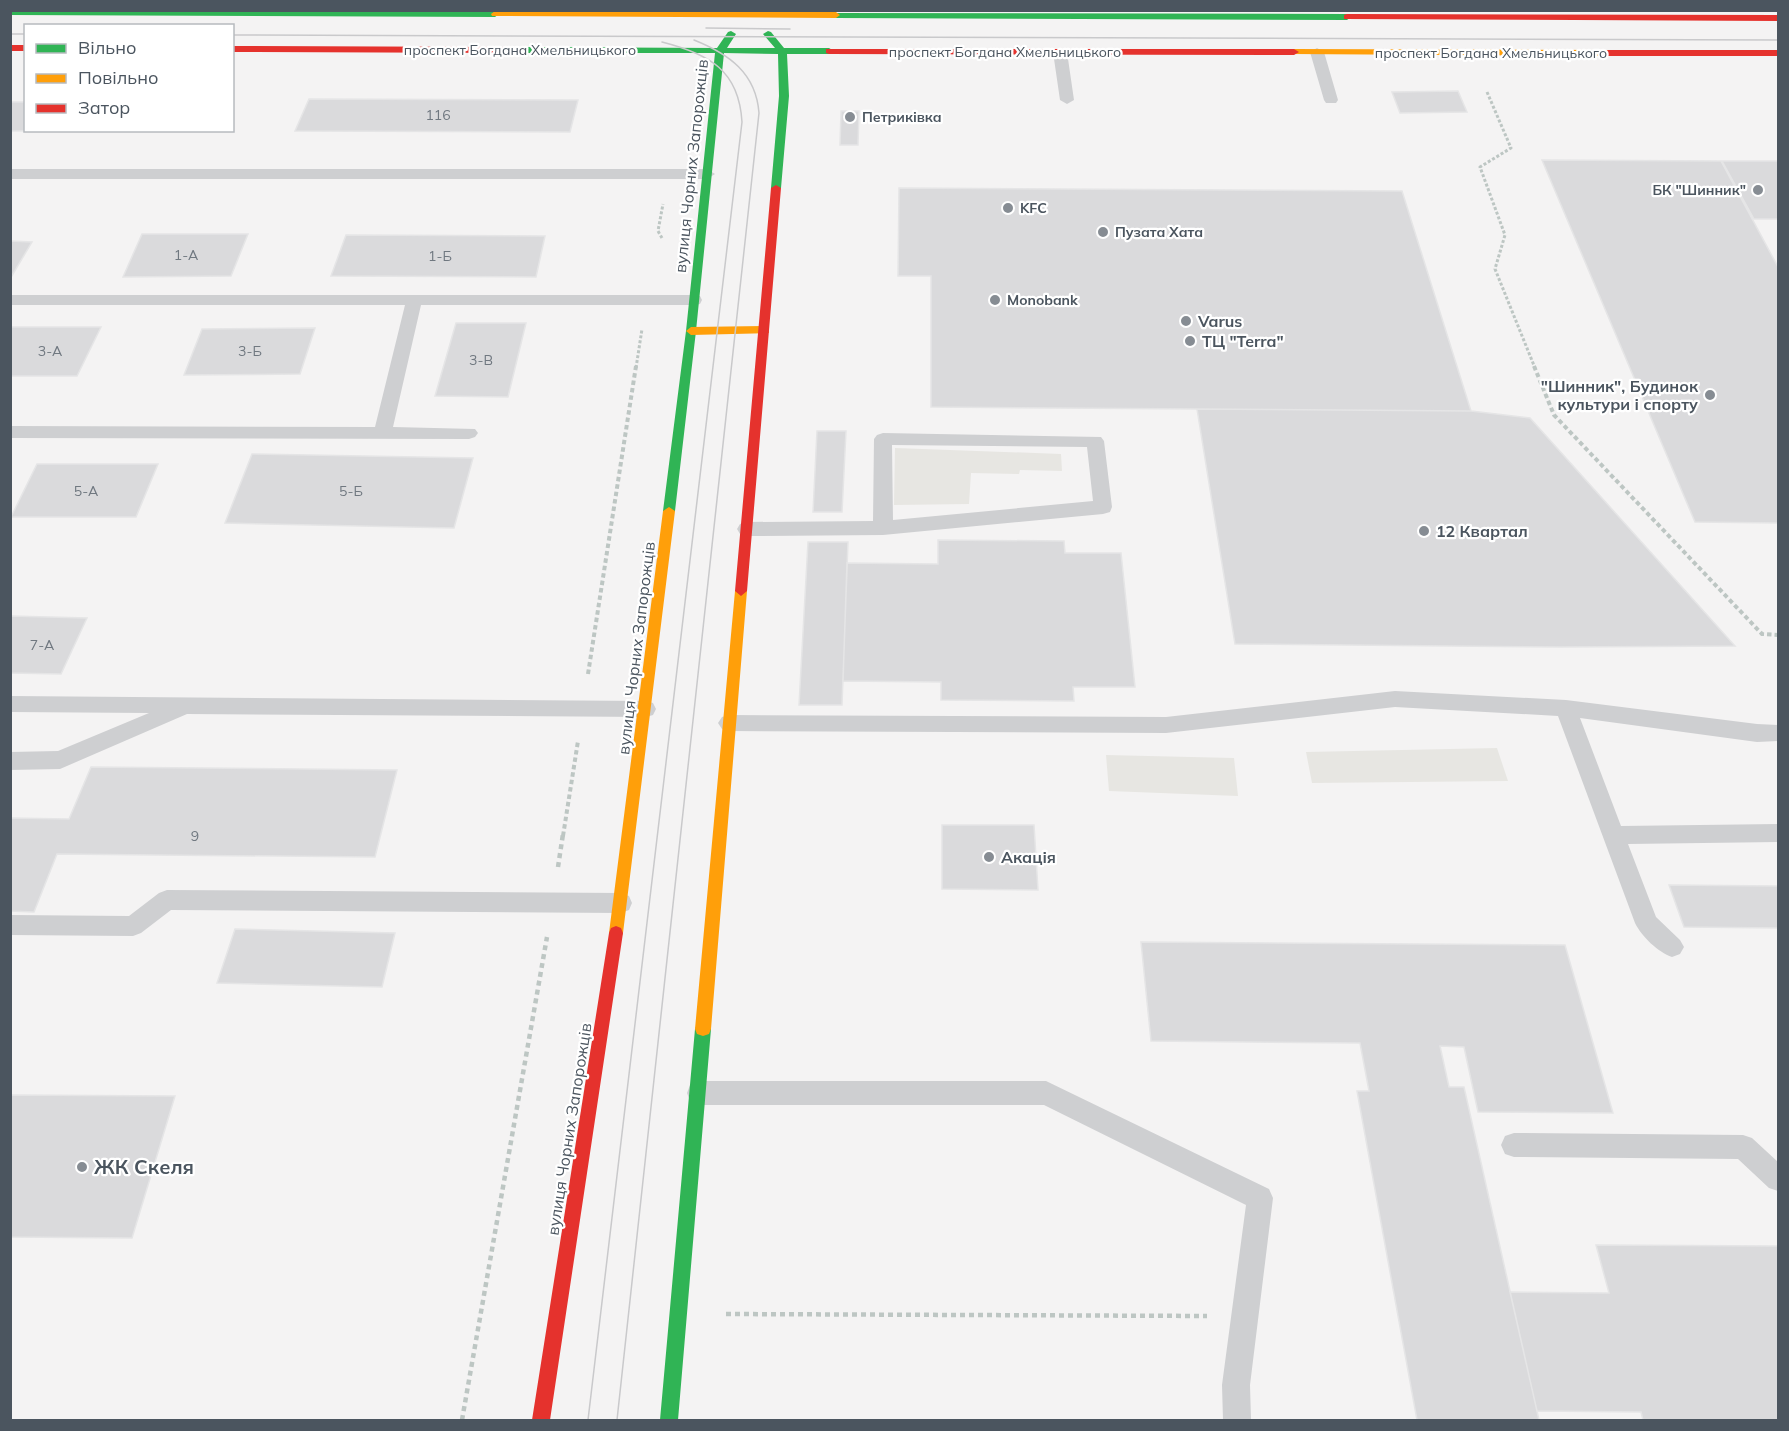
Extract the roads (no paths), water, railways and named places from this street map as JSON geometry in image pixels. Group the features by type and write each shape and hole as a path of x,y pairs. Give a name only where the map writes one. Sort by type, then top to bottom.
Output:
{"main road":[{"path":"10,12 1304,16 1609,14 1779,18"},
{"path":"669,1420 784,96 782,51 747,14"},
{"name":"вулиця Чорних Запорожців","path":"541,1420 621,903 691,331 720,51 747,14"},
{"path":"1304,16 1313,40"},
{"name":"проспект Богдана Хмельницького","path":"234,49 1060,52 1313,40 1779,53"},
{"path":"691,331 765,330"}],"lane":[{"path":"1313,40 1331,100"},
{"path":"1060,52 1067,100"},
{"path":"10,174 707,174"},
{"path":"10,300 694,300"},
{"path":"382,433 414,301"},
{"path":"10,432 469,433"},
{"path":"747,529 883,528 1103,507 1095,441 883,440 883,528"},
{"path":"729,723 1167,725 1395,699 1566,708 1757,733 1779,733"},
{"path":"10,704 646,709"},
{"path":"10,761 60,760 186,706"},
{"path":"1566,708 1647,922 1672,947"},
{"path":"1614,835 1779,833"},
{"path":"10,925 133,926 167,900 621,903"},
{"path":"699,1094 1046,1093 1260,1198 1236,1385 1237,1420"},
{"path":"1514,1145 1743,1147 1779,1179"}],"tram line":[{"path":"706,28 790,29"},
{"path":"10,34 24,34"},
{"path":"234,35 1778,40"},
{"path":"617,1420 759,113 752,87 738,67 718,52 694,40"},
{"path":"588,1420 742,122 735,89 719,67 694,52 662,42"}],"place":[{"name":"Петриківка","path":"850,117"},
{"name":"БК \"Шинник\"","path":"1758,190"},
{"name":"KFC","path":"1008,208"},
{"name":"Пузата Хата","path":"1103,232"},
{"name":"Monobank","path":"995,300"},
{"name":"Varus","path":"1186,321"},
{"name":"ТЦ \"Terra\"","path":"1190,341"},
{"name":"\"Шинник\", Будинок культури і спорту","path":"1710,395"},
{"name":"12 Квартал","path":"1424,531"},
{"name":"Акація","path":"989,857"},
{"name":"ЖК Скеля","path":"82,1167"}]}
